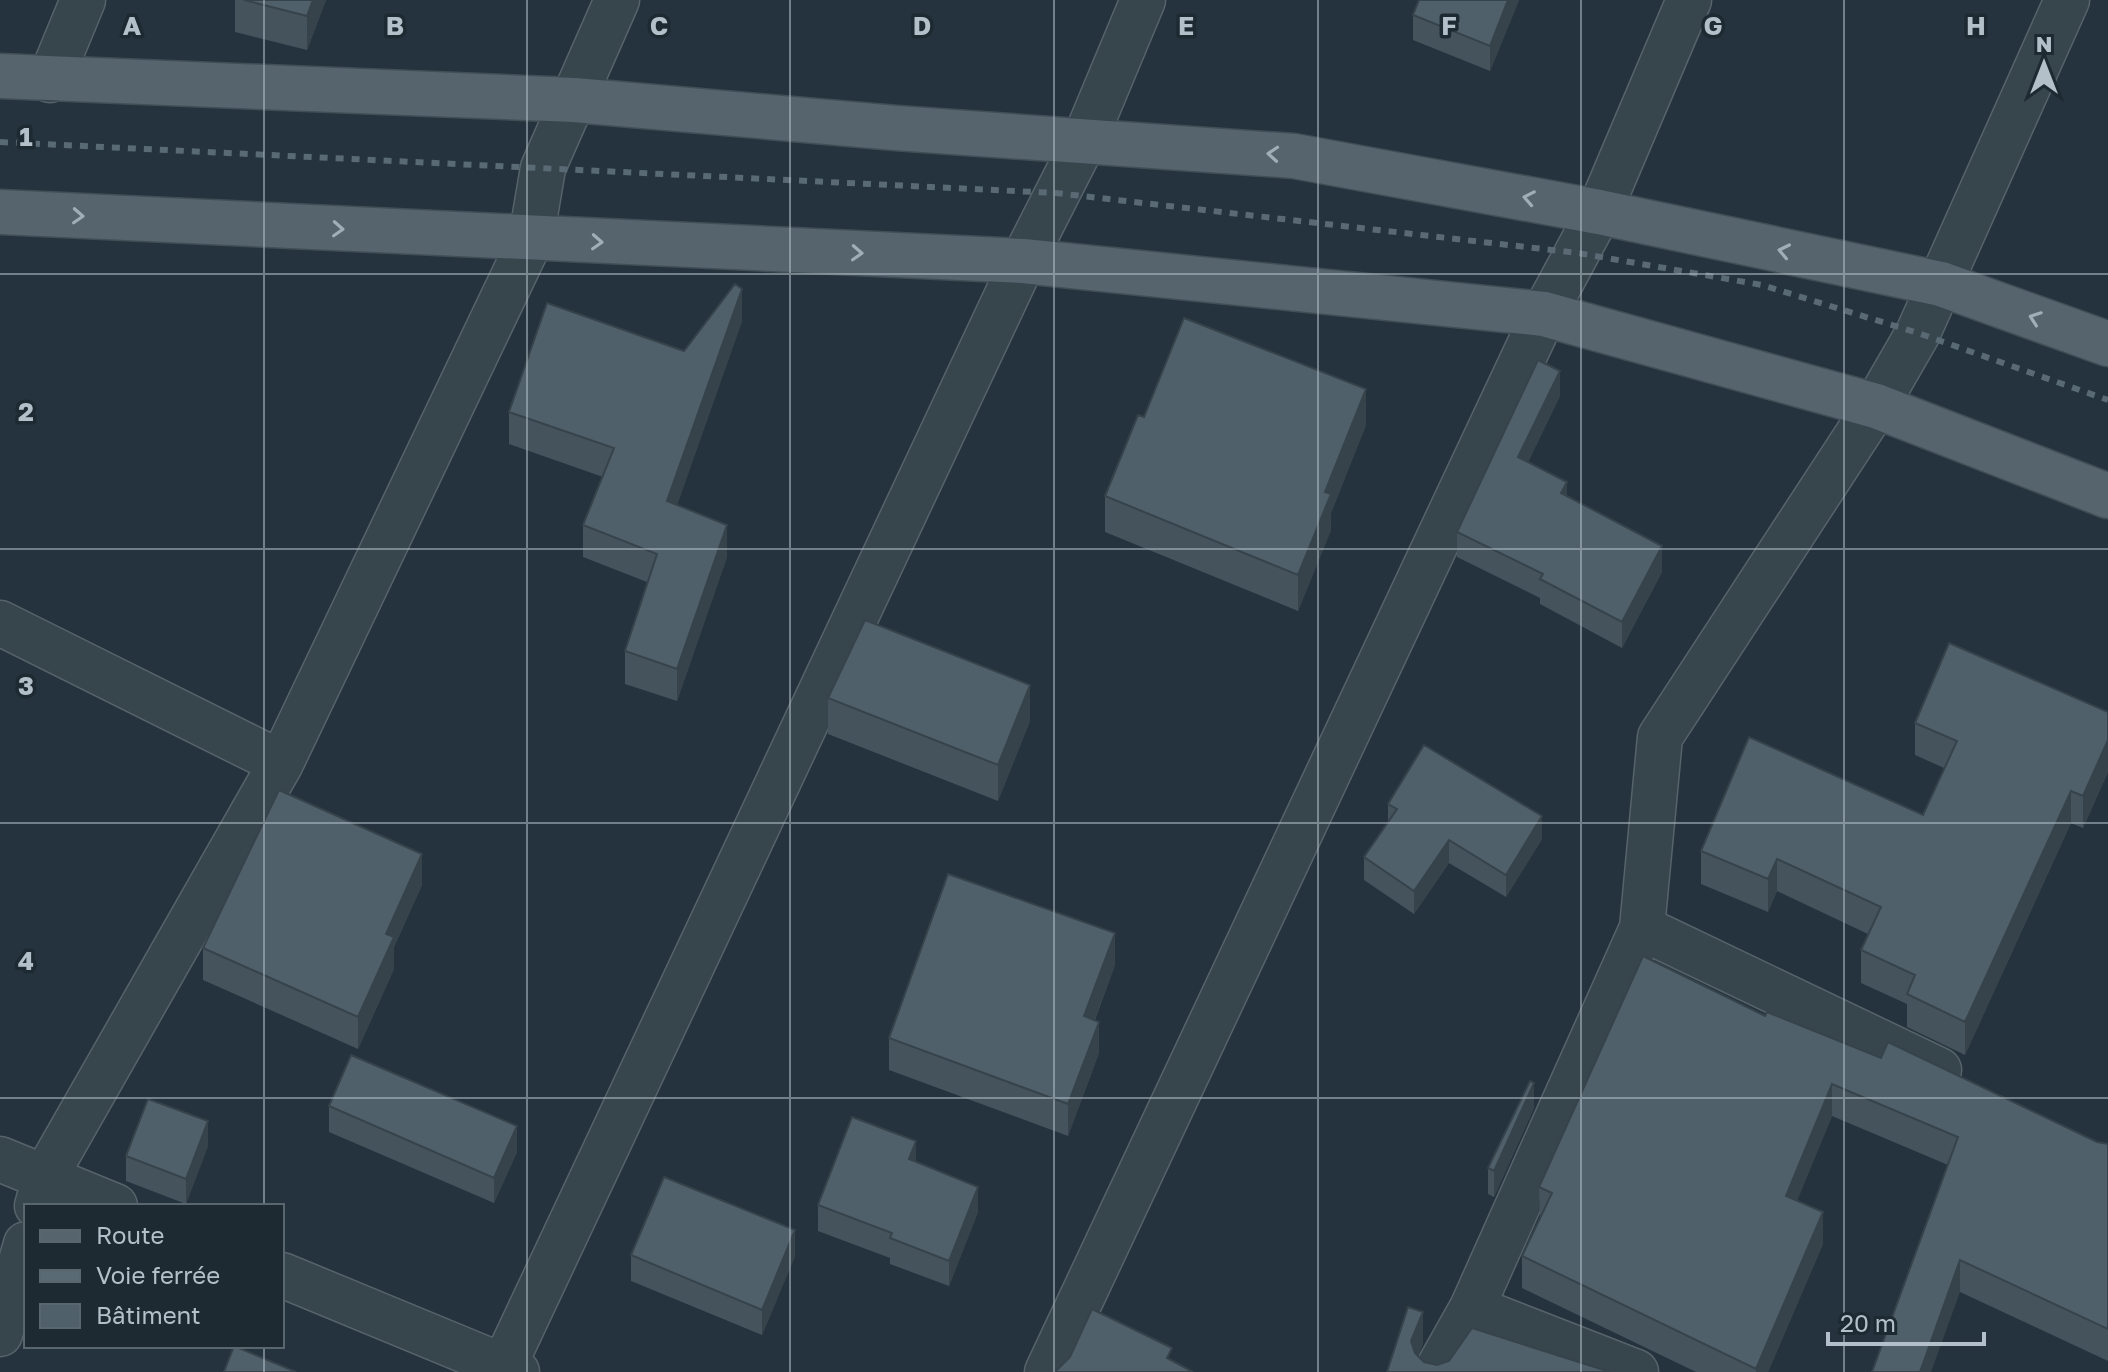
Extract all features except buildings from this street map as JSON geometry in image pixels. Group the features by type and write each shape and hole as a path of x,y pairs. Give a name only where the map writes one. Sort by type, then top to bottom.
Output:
{"main road":[{"path":"0,76 574,100 896,128 1294,156 1599,212 1941,284 2108,344"},
{"path":"0,212 1023,261 1544,314 1876,406 2108,496"}],"street":[{"path":"50,80 83,0"},
{"path":"41,1192 281,763 531,239 543,168 617,0"},
{"path":"284,1276 507,1370 1023,261 1085,139 1143,0"},
{"path":"1047,1372 1544,314 1599,212 1689,0"},
{"path":"1436,1372 1472,1308 1642,928 1660,737 1876,406 1918,333 2067,0"},
{"path":"0,623 281,763"},
{"path":"1642,928 1981,1090"},
{"path":"0,1159 41,1192 104,1204"},
{"path":"0,1334 24,1251"},
{"path":"1472,1308 1636,1372"}],"railway":[{"path":"0,142 1056,193 1578,253 1762,285 1918,333 2108,400"}]}
